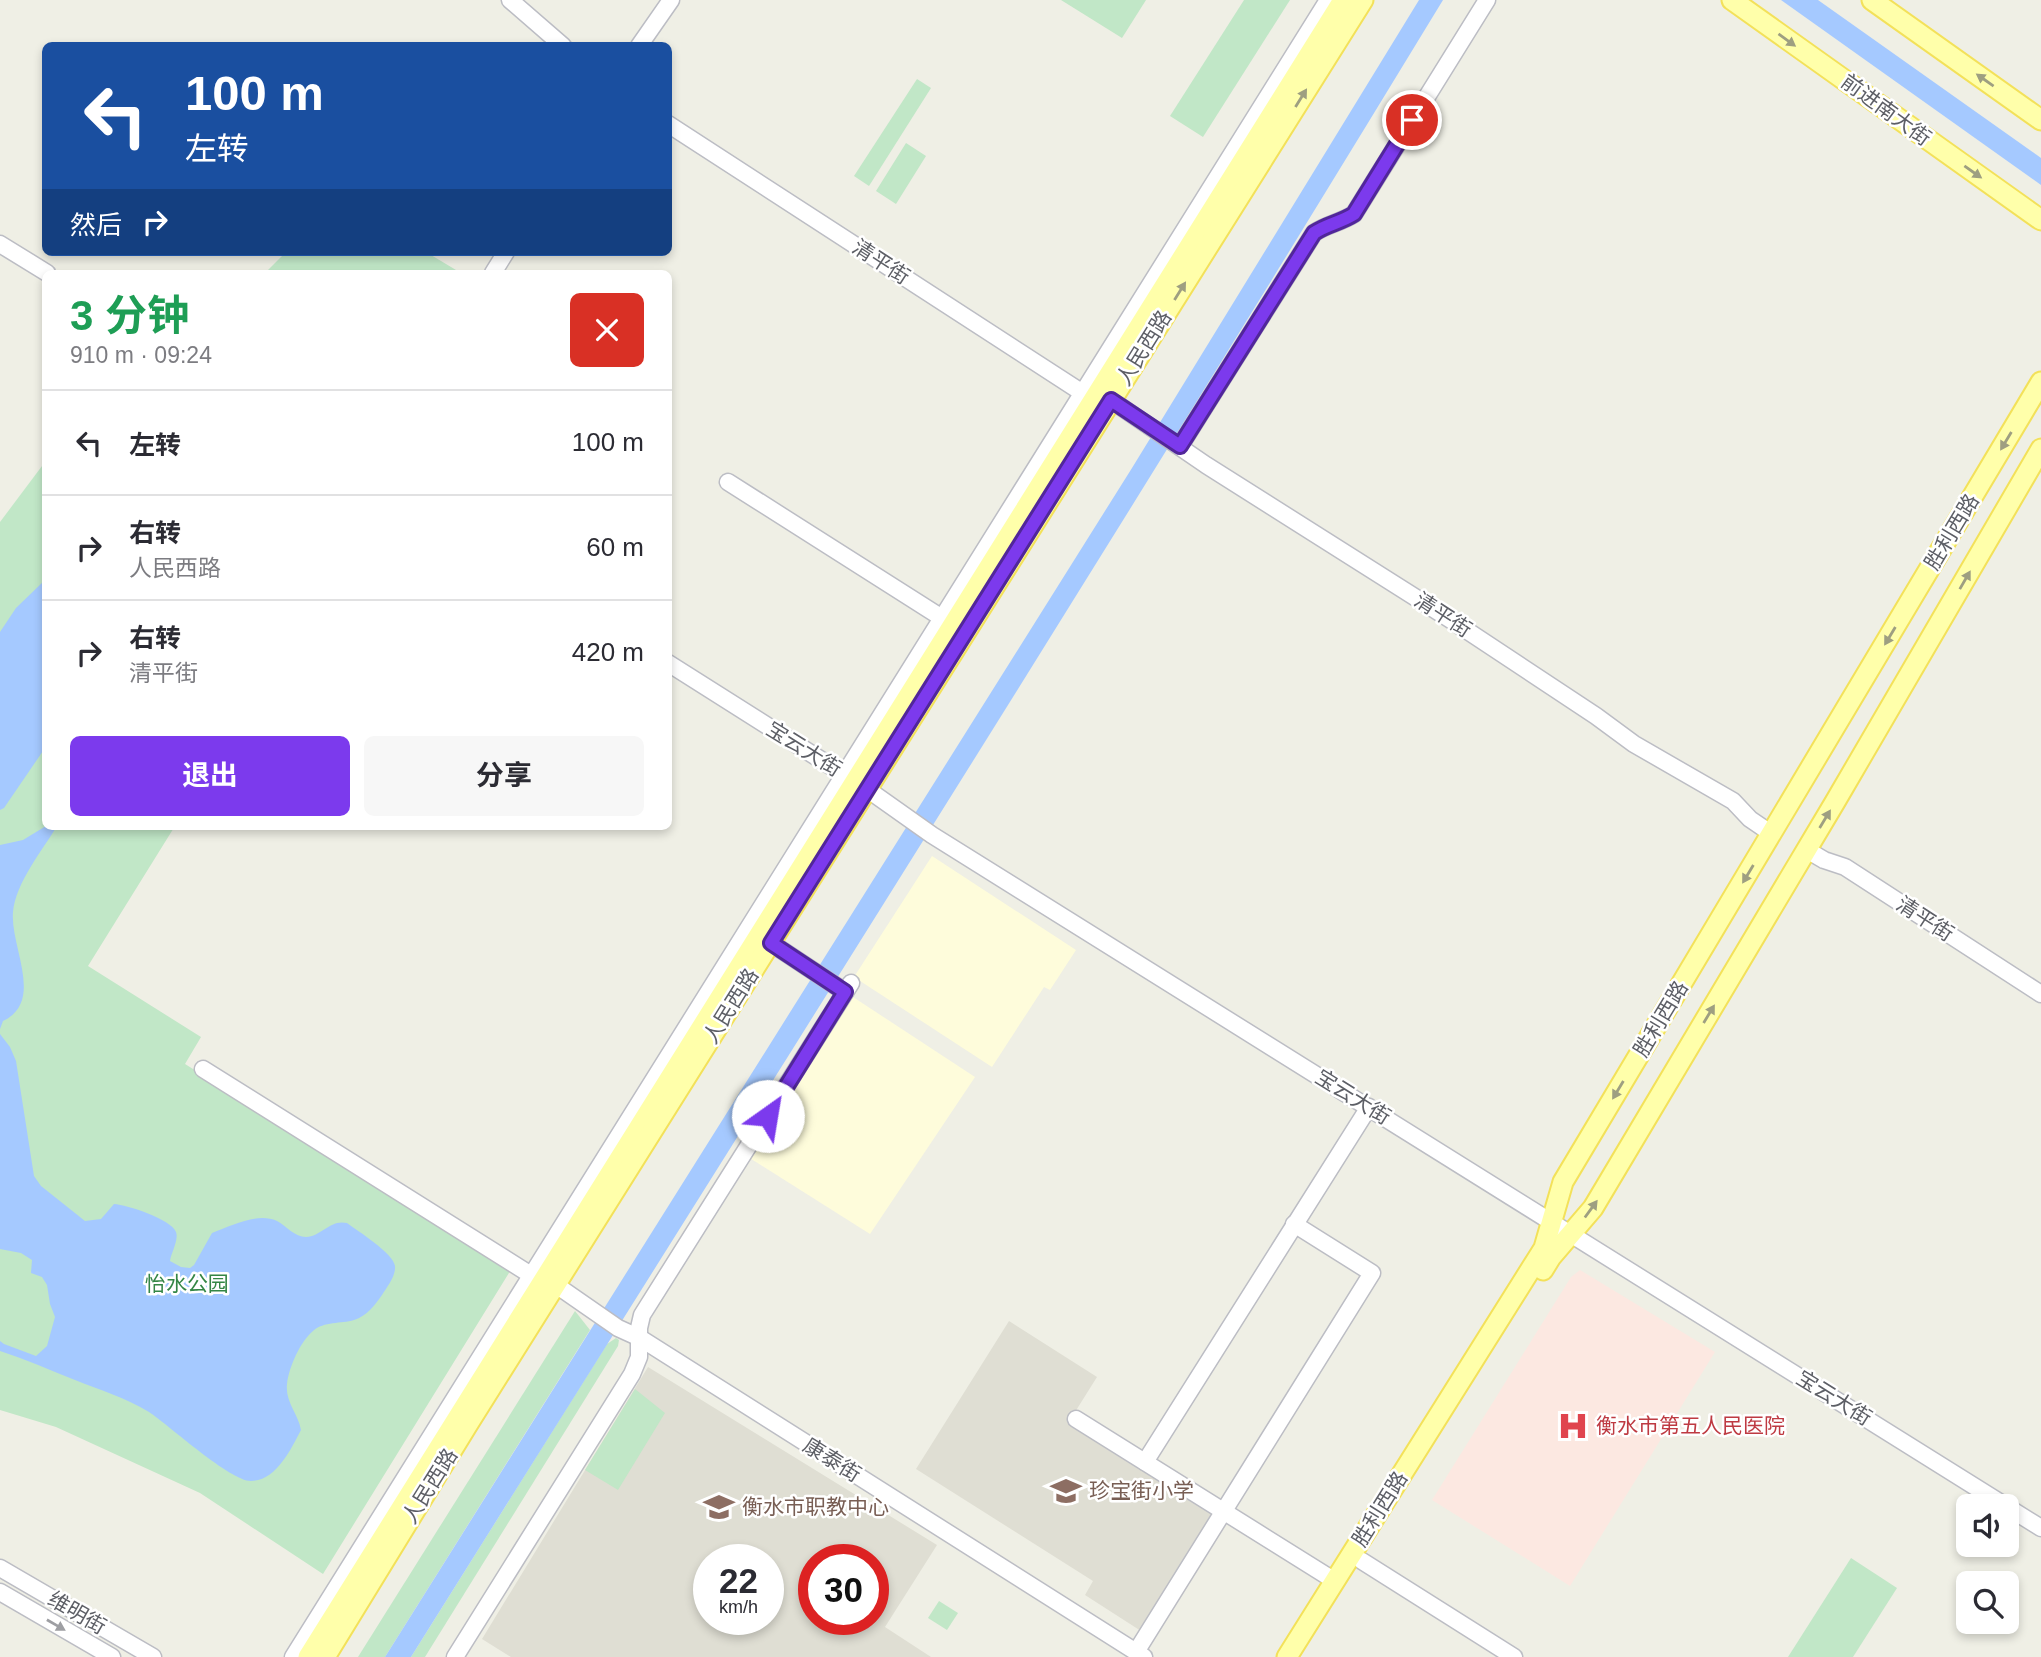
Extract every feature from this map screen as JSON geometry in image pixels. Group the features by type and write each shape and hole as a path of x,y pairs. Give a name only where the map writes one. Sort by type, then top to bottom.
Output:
{"main road":[{"name":"人民西路","path":"308,1657 1343,0"},
{"name":"人民西路","path":"325,1657 771,943 856,782 947,621 1363,0"},
{"name":"前进南大街","path":"1732,0 2041,220"},
{"path":"1872,0 2041,120"},
{"name":"胜利西路","path":"1287,1657 1544,1248 1563,1182 2041,382"},
{"name":"胜利西路","path":"1302,1657 1551,1257 1593,1208 2041,449"}],"street":[{"path":"510,0 558,42"},
{"path":"642,42 671,0"},
{"path":"1096,398 1328,0"},
{"path":"1178,445 1314,233 1325,225 1340,223 1354,214 1487,0"},
{"name":"清平街","path":"672,127 1096,398 1148,425 1206,465 1451,620 1634,744 1733,801 1750,819 1772,834"},
{"path":"0,244 42,270"},
{"path":"728,482 947,621"},
{"name":"宝云大街","path":"672,666 856,782 932,835 2041,1528"},
{"path":"293,1657 531,1275 856,782"},
{"name":"清平街","path":"1807,849 1824,860 1845,867 2041,994"},
{"path":"455,1657 632,1374 639,1357 642,1315 845,987 771,943"},
{"path":"203,1069 531,1275"},
{"path":"1145,1462 1369,1107"},
{"path":"1140,1654 1224,1511 1372,1273 1294,1224"},
{"name":"康泰街","path":"556,1285 618,1328 640,1338 1140,1654"},
{"path":"1076,1419 1335,1581"},
{"path":"1362,1561 1514,1657"},
{"name":"维明街","path":"0,1568 153,1657"},
{"name":"维明街","path":"0,1592 112,1657"}],"shaded area":[{"path":"932,856 1076,950 1050,990 1044,987 992,1067 854,977"},
{"path":"853,997 975,1077 870,1234 748,1157"},
{"name":"衡水市第五人民医院","path":"1580,1270 1715,1352 1570,1586 1432,1500 1571,1277"},
{"name":"珍宝街小学","path":"1009,1321 1097,1377 1070,1420 1216,1513 1141,1631 1085,1595 1093,1581 916,1469"},
{"name":"衡水市职教中心","path":"648,1367 937,1545 889,1621 889,1544 798,1544 798,1635 889,1635 889,1630 931,1657 511,1657 482,1639"}],"green space":[{"path":"1061,0 1146,0 1122,38"},
{"path":"1244,0 1290,0 1203,137 1170,116"},
{"path":"917,79 931,88 869,186 854,176"},
{"path":"906,143 926,156 896,204 876,191"},
{"path":"282,256 433,256 456,270 268,270"},
{"name":"怡水公园","path":"42,466 42,830 173,830 88,966 201,1037 185,1064 512,1268 323,1574 200,1493 56,1427 0,1410 0,522"},
{"path":"575,1311 590,1330 385,1657 358,1657"},
{"path":"616,1338 619,1340 618,1346 425,1657 411,1657 607,1344"},
{"path":"635,1389 665,1413 618,1490 585,1470"},
{"path":"1851,1558 1897,1588 1853,1657 1788,1657"},
{"path":"939,1601 958,1613 947,1630 928,1618"}],"water":[{"path":"1419,0 1443,0 1059,623 411,1657 385,1657 1132,468"},
{"path":"1781,0 1818,0 2041,158 2041,185"},
{"path":"42,583 42,752 0,810 0,632 16,608"},
{"path":"42,828 54,830 24,878 15,901 13,926 24,987 22,1000 15,1012 3,1021 0,1029 0,845 23,840"},
{"path":"0,1034 16,1061 34,1176 41,1186 85,1221 101,1219 114,1204 158,1218 176,1232 176,1243 170,1261 181,1267 190,1268 194,1265 212,1233 244,1221 261,1218 277,1221 302,1237 317,1234 336,1223 347,1223 375,1243 393,1261 393,1277 370,1310 354,1320 317,1328 300,1348 290,1370 287,1390 301,1430 282,1463 268,1476 251,1481 241,1479 140,1407 0,1351 0,1341 36,1356 47,1346 55,1317 47,1285 42,1277 31,1273 32,1260 21,1253 0,1249"}],"place":[{"name":"衡水市第五人民医院","path":"1573,1426"},
{"name":"珍宝街小学","path":"1066,1491"},
{"name":"衡水市职教中心","path":"719,1507"}],"route":[{"path":"768,1116 845,992 771,943 1111,400 1180,446 1314,233 1325,225 1340,223 1354,214 1412,120"}]}
